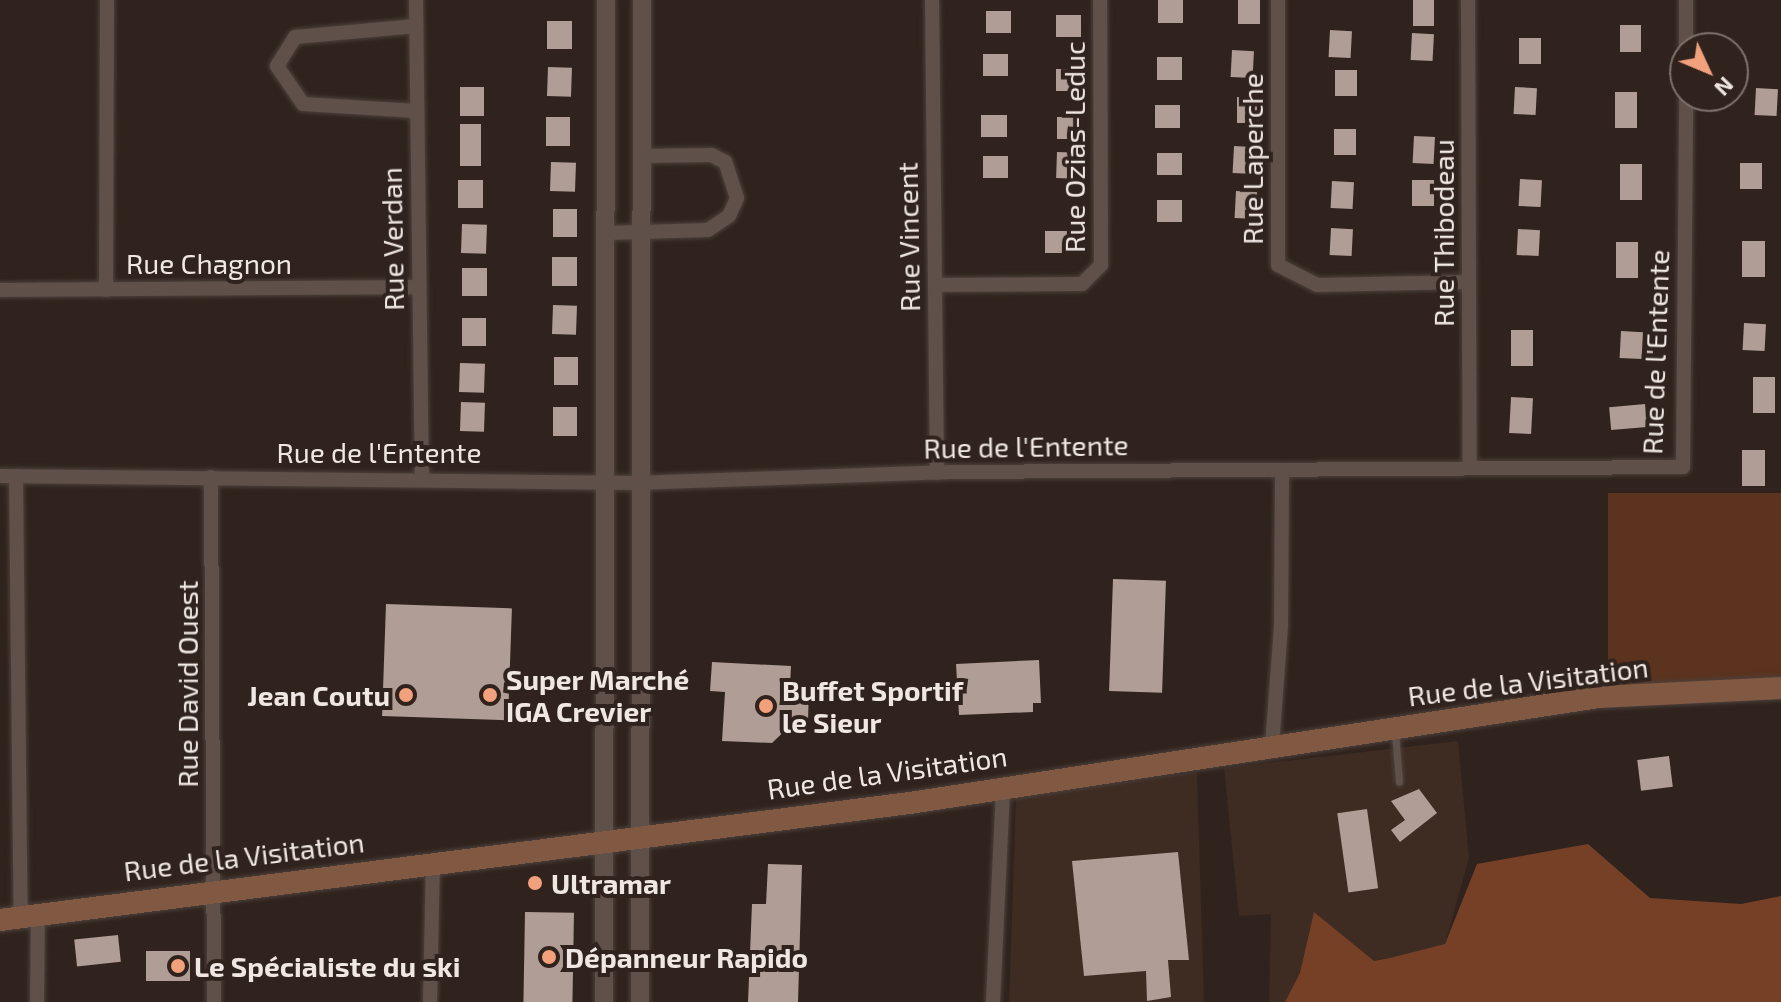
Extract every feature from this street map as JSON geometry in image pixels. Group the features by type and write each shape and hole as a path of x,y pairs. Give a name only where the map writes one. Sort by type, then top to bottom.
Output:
{"main road":[{"name":"Rue de la Visitation","path":"20,917 1003,788 1599,697 1781,688"}],"street":[{"path":"106,290 107,0"},
{"name":"Rue Verdan","path":"416,0 422,477"},
{"path":"604,1002 606,0"},
{"path":"640,1002 642,0"},
{"name":"Rue Vincent","path":"932,0 937,473"},
{"name":"Rue Ozias-Leduc","path":"935,285 1082,284 1101,265 1100,0"},
{"name":"Rue Laperche","path":"1278,0 1278,265 1317,285 1469,282"},
{"name":"Rue Thibodeau","path":"1468,0 1470,466"},
{"path":"1686,0 1686,32"},
{"path":"416,111 303,104 277,66 295,37 417,26"},
{"name":"Rue de l'Entente","path":"0,476 422,477 641,483 937,473 1470,466 1683,467 1686,112"},
{"path":"607,233 708,230 729,216 737,198 725,162 712,155 641,156"},
{"name":"Rue Chagnon","path":"0,290 419,287"},
{"path":"1272,746 1281,626 1282,470"},
{"path":"16,476 20,917 37,1002"},
{"name":"Rue David Ouest","path":"211,477 214,1002"},
{"path":"993,1002 1003,788"},
{"path":"430,1002 433,862"},
{"path":"604,978 640,978"}],"lane":[{"path":"1395,728 1399,782"}],"shaded area":[{"path":"1608,493 1781,493 1781,685 1608,685"},
{"path":"1458,741 1469,858 1445,944 1394,1002 1269,1002 1271,914 1239,916 1224,768"},
{"path":"1197,772 1204,1002 1009,1002 1016,797"},
{"path":"1588,844 1650,898 1741,904 1781,896 1781,1002 1285,1002 1300,973 1314,912 1374,961 1390,958 1445,944 1477,864"}],"building":[{"path":"1158,0 1183,0 1183,23 1158,23"},
{"path":"1238,0 1260,0 1260,24 1238,24"},
{"path":"1413,0 1434,0 1434,26 1413,26"},
{"path":"986,11 1011,11 1011,33 986,33"},
{"path":"1056,15 1081,15 1081,37 1056,37"},
{"path":"547,21 572,21 572,49 547,49"},
{"path":"1620,25 1641,25 1641,52 1620,52"},
{"path":"1330,30 1352,31 1351,58 1329,57"},
{"path":"1412,33 1434,34 1433,61 1411,60"},
{"path":"1519,38 1541,38 1541,64 1519,64"},
{"path":"1232,50 1254,51 1253,78 1231,77"},
{"path":"983,54 1008,54 1008,76 983,76"},
{"path":"1157,57 1182,57 1182,80 1157,80"},
{"path":"548,67 572,68 571,97 547,96"},
{"path":"1056,69 1082,69 1082,91 1056,91"},
{"path":"1335,70 1357,70 1357,96 1335,96"},
{"path":"460,87 484,87 484,116 460,116"},
{"path":"1515,87 1537,88 1536,115 1514,114"},
{"path":"1756,88 1778,89 1777,116 1755,115"},
{"path":"1615,92 1637,92 1637,128 1615,128"},
{"path":"1237,97 1259,97 1259,123 1237,123"},
{"path":"1155,105 1180,105 1180,128 1155,128"},
{"path":"981,115 1007,115 1007,137 981,137"},
{"path":"546,117 570,117 570,146 546,146"},
{"path":"1057,117 1082,117 1082,139 1057,139"},
{"path":"460,124 481,124 481,166 460,166"},
{"path":"1334,129 1356,129 1356,155 1334,155"},
{"path":"1414,136 1435,137 1434,164 1413,163"},
{"path":"1234,146 1256,147 1255,174 1233,173"},
{"path":"1057,152 1084,153 1083,179 1056,178"},
{"path":"1157,153 1182,153 1182,175 1157,175"},
{"path":"983,156 1008,156 1008,178 983,178"},
{"path":"551,162 576,163 575,192 550,191"},
{"path":"1740,163 1762,163 1762,189 1740,189"},
{"path":"1620,164 1642,164 1642,200 1620,200"},
{"path":"1520,179 1542,180 1541,207 1519,206"},
{"path":"458,180 483,180 483,208 458,208"},
{"path":"1412,180 1434,180 1434,206 1412,206"},
{"path":"1332,181 1354,182 1353,209 1331,208"},
{"path":"1236,191 1257,192 1256,219 1235,218"},
{"path":"1157,200 1182,200 1182,222 1157,222"},
{"path":"553,209 577,209 577,237 553,237"},
{"path":"462,224 487,225 486,254 461,253"},
{"path":"1331,228 1353,229 1352,256 1330,255"},
{"path":"1518,229 1540,230 1539,256 1517,255"},
{"path":"1045,231 1070,231 1070,253 1045,253"},
{"path":"1742,241 1765,241 1765,277 1742,277"},
{"path":"1616,242 1638,242 1638,278 1616,278"},
{"path":"552,257 577,257 577,286 552,286"},
{"path":"462,268 487,268 487,296 462,296"},
{"path":"553,305 577,306 576,335 552,334"},
{"path":"462,318 486,318 486,346 462,346"},
{"path":"1744,323 1766,324 1765,351 1743,350"},
{"path":"1511,330 1533,330 1533,366 1511,366"},
{"path":"1621,331 1643,332 1642,359 1620,358"},
{"path":"554,357 578,357 578,385 554,385"},
{"path":"460,363 485,364 484,393 459,392"},
{"path":"1753,377 1775,377 1775,413 1753,413"},
{"path":"1511,397 1533,398 1531,434 1509,433"},
{"path":"461,402 485,403 484,432 460,431"},
{"path":"1645,404 1647,427 1611,430 1609,407"},
{"path":"553,407 577,407 577,436 553,436"},
{"path":"1742,450 1765,450 1765,486 1742,486"},
{"path":"1113,579 1166,581 1162,693 1109,691"},
{"path":"386,604 512,608 508,720 382,716"},
{"path":"1039,660 1041,703 1033,703 1033,712 959,715 956,664"},
{"name":"Buffet Sportif le Sieur","path":"712,662 791,666 790,686 809,687 808,722 795,721 772,743 722,741 725,692 710,691"},
{"path":"1669,756 1673,787 1641,791 1637,760"},
{"path":"1419,789 1437,813 1400,842 1391,830 1405,820 1391,801"},
{"path":"1367,809 1378,888 1348,892 1337,813"},
{"path":"1178,852 1189,960 1168,960 1171,997 1147,1001 1146,971 1084,976 1072,861"},
{"path":"768,864 802,865 798,1002 748,1002 752,904 766,904"},
{"name":"Dépanneur Rapido","path":"525,912 574,913 572,1002 523,1002"},
{"path":"118,935 121,962 77,966 74,940"},
{"path":"146,951 190,951 190,981 146,981"}],"place":[{"name":"Jean Coutu","path":"406,695"},
{"name":"Super Marché IGA Crevier","path":"490,695"},
{"name":"Buffet Sportif le Sieur","path":"766,706"},
{"name":"Ultramar","path":"535,883"},
{"name":"Dépanneur Rapido","path":"549,957"},
{"name":"Le Spécialiste du ski","path":"178,966"}]}
